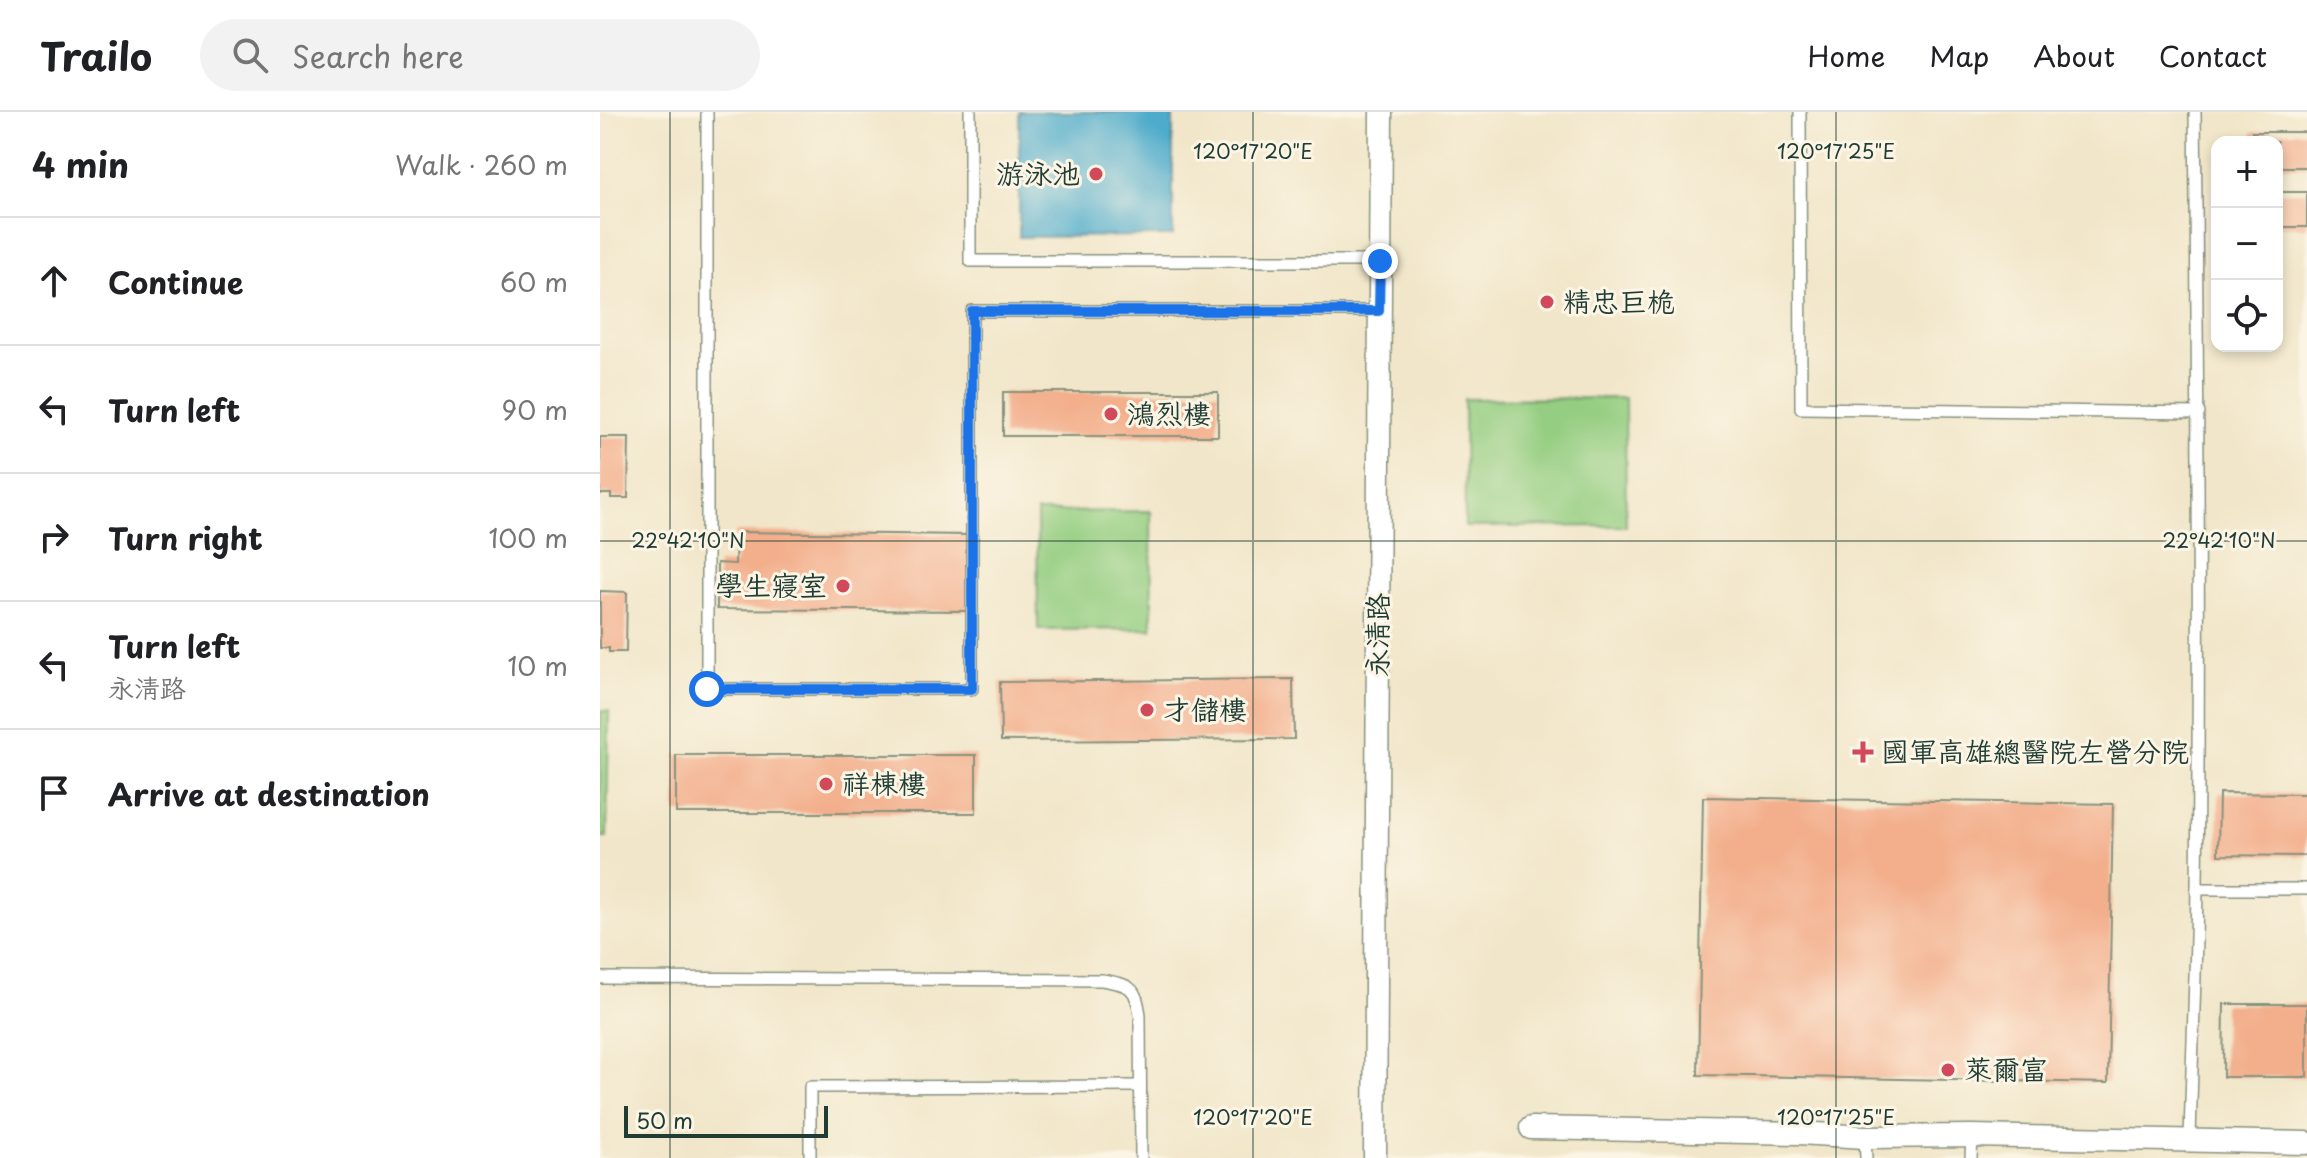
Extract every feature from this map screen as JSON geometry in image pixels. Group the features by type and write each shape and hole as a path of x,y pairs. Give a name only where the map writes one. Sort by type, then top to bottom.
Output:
{"street":[{"name":"永清路","path":"1375,1158 1381,112"},
{"path":"1531,1128 1799,1133 1865,1147 2190,1140 2307,1143"}],"lane":[{"path":"707,112 707,689 972,689 972,311 1379,311"},
{"path":"970,112 970,261 1380,261"},
{"path":"1800,112 1801,408 2199,413"},
{"path":"2190,1140 2197,889 2199,413 2195,112"},
{"path":"2197,889 2307,889"},
{"path":"600,978 1102,980 1123,984 1132,989 1137,997 1140,1015 1141,1158"},
{"path":"810,1158 810,1087 1140,1086"}],"green space":[{"path":"1625,398 1626,526 1465,527 1464,399"},
{"path":"1151,511 1152,629 1038,630 1037,512"},
{"path":"600,711 609,711 607,837 600,837"}],"water":[{"name":"游泳池","path":"1019,112 1173,112 1173,236 1019,237"}],"building":[{"path":"2252,132 2307,132 2307,167 2283,167 2283,136 2252,136"},
{"path":"2283,192 2307,192 2307,227 2283,227"},
{"name":"鴻烈樓","path":"1003,392 1218,392 1218,436 1003,436"},
{"path":"600,437 629,437 628,498 611,498 611,494 600,494"},
{"name":"學生寢室","path":"736,532 970,535 969,611 717,609 717,563 735,564"},
{"path":"600,591 627,592 626,652 609,652 609,648 600,648"},
{"name":"才儲樓","path":"1293,679 1294,739 1001,741 1000,682"},
{"name":"祥棟樓","path":"676,755 976,755 976,813 676,813"},
{"path":"2219,793 2307,794 2307,856 2218,855"},
{"path":"1703,797 2113,804 2108,1083 1698,1075"},
{"path":"2224,1004 2307,1004 2307,1077 2223,1077"}],"place":[{"name":"游泳池","path":"1096,174"},
{"name":"精忠巨桅","path":"1547,302"},
{"name":"鴻烈樓","path":"1111,414"},
{"name":"學生寢室","path":"843,586"},
{"name":"才儲樓","path":"1147,710"},
{"name":"國軍高雄總醫院左營分院","path":"1863,752"},
{"name":"祥棟樓","path":"826,784"},
{"name":"萊爾富","path":"1948,1070"}],"route":[{"path":"707,689 972,689 972,311 1379,311 1380,261"}]}
